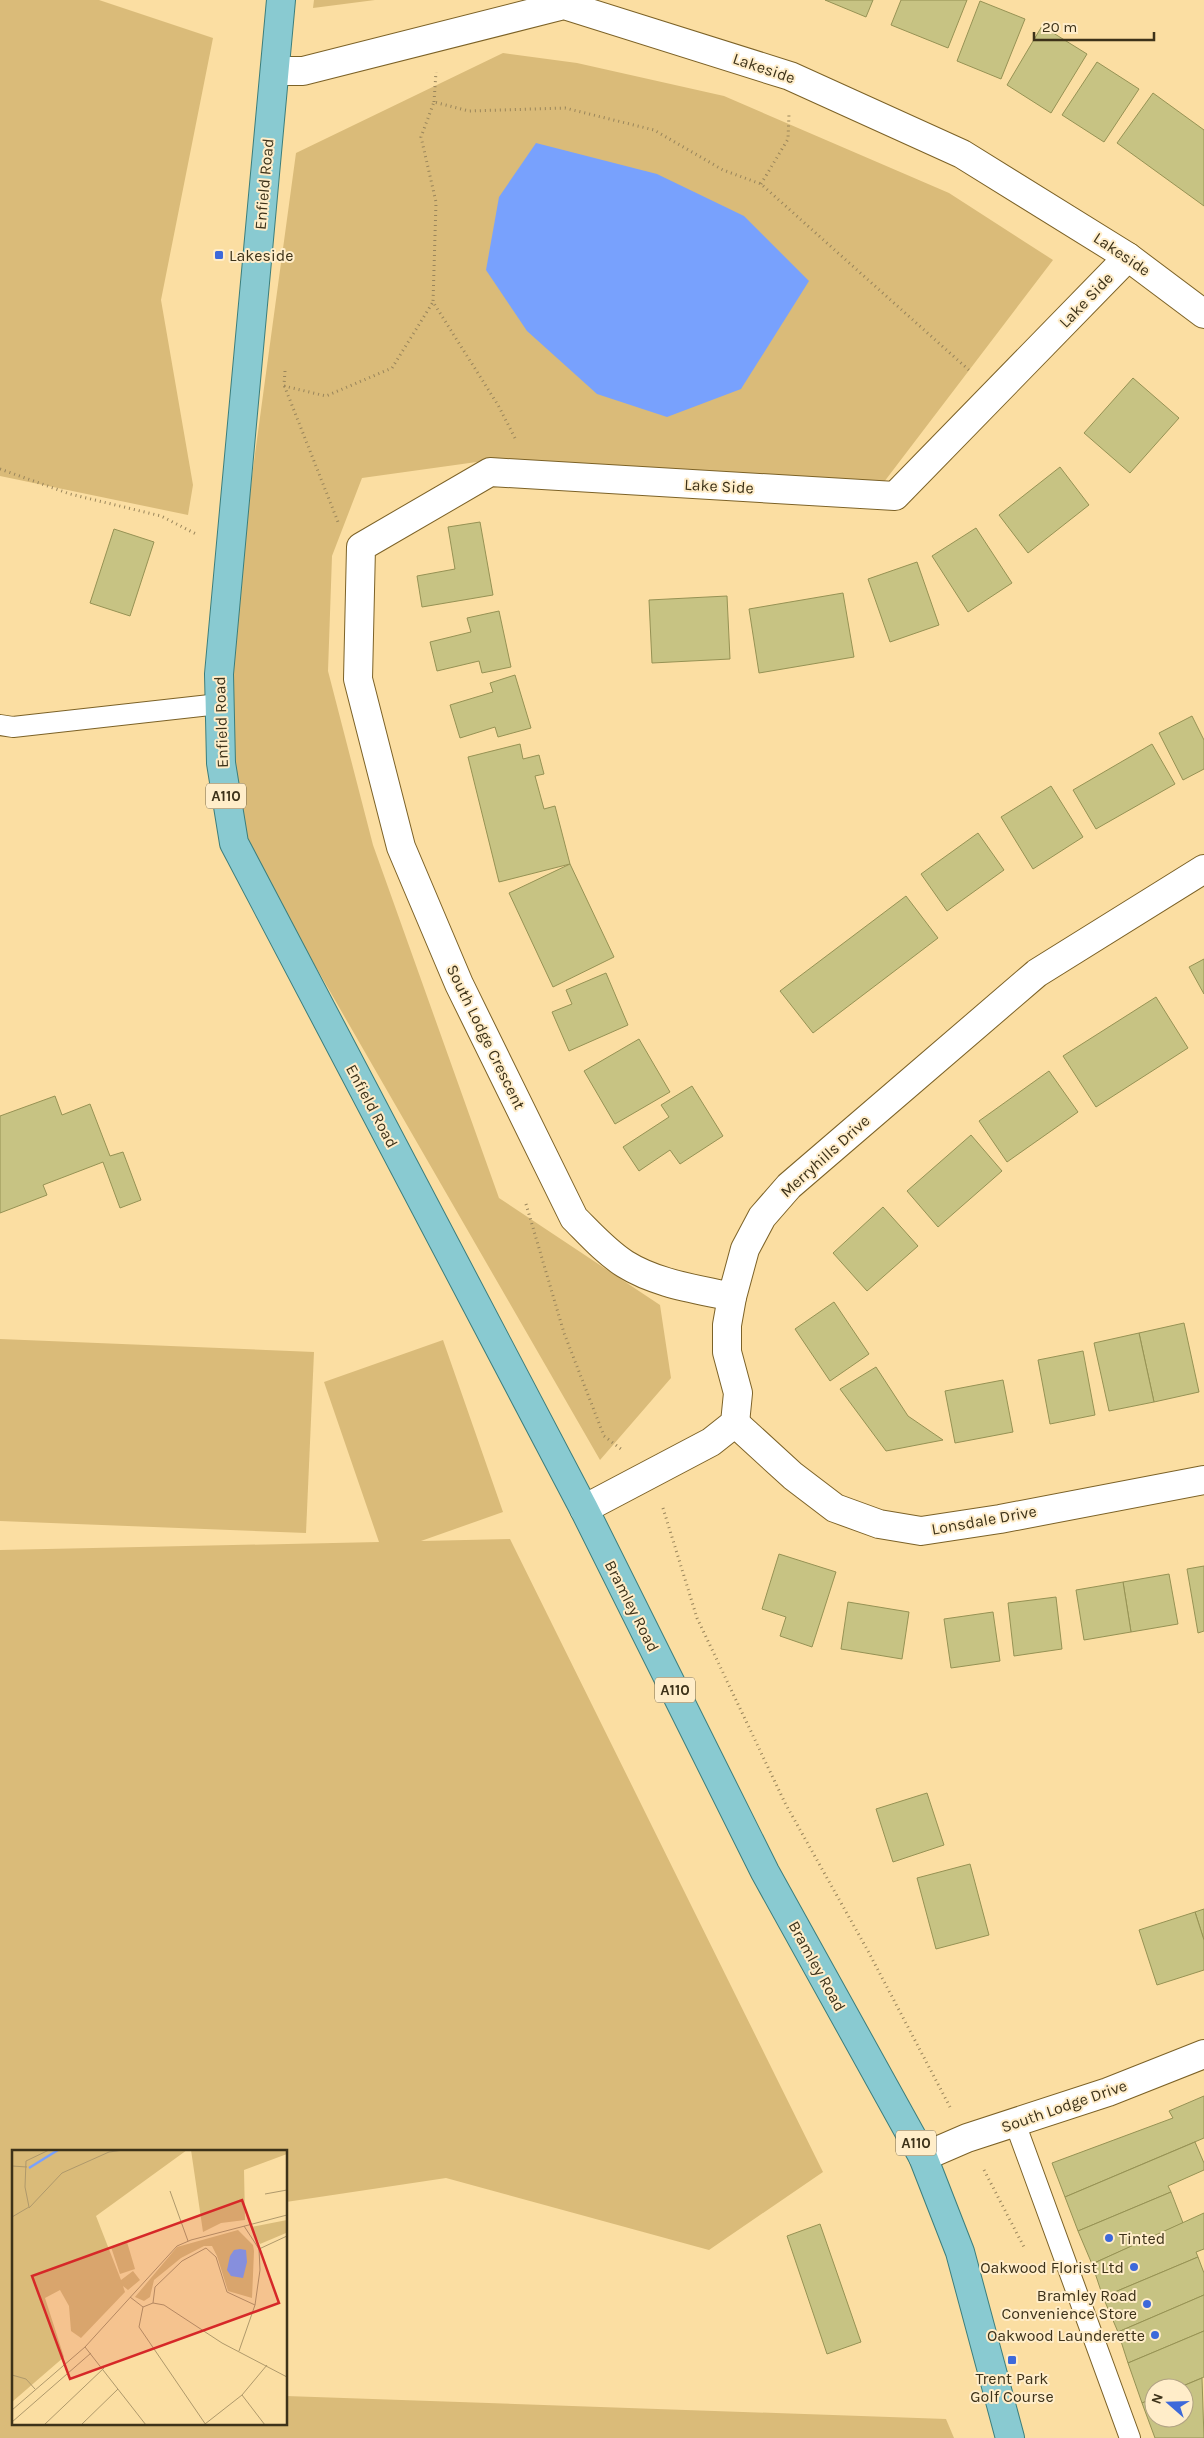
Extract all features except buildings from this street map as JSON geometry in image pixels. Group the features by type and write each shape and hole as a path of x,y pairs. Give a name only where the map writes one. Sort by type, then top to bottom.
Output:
{"main road":[{"name":"Enfield Road","path":"281,0 219,674 221,763 234,843 584,1509"},
{"name":"Bramley Road","path":"584,1509 765,1872 923,2157 960,2252 1010,2438"}],"street":[{"name":"Lakeside","path":"275,71 303,71 564,2 790,76 962,154 1128,256 1204,314"},
{"name":"Lake Side","path":"358,678 361,546 490,472 895,496 1128,256"},
{"name":"South Lodge Crescent","path":"358,678 401,847 459,984 574,1218 601,1245 626,1265 658,1279 732,1297"},
{"name":"Merryhills Drive","path":"735,1423 738,1393 727,1352 727,1325 732,1297 745,1249 762,1217 788,1186 1037,973 1204,869"},
{"path":"584,1509 711,1442 735,1423"},
{"name":"Lonsdale Drive","path":"735,1423 793,1476 835,1508 879,1524 921,1531 1000,1519 1204,1480"},
{"name":"South Lodge Drive","path":"923,2157 966,2138 1108,2092 1204,2054"}],"lane":[{"path":"0,725 13,727 219,704"},
{"path":"1015,2123 1130,2438"}],"path":[{"path":"284,385 326,396 392,368 433,302 436,202 421,137 434,102 469,111 565,108 654,130 723,170 761,184 994,393"},
{"path":"761,184 788,139"},
{"path":"433,302 498,405 534,475"},
{"path":"285,366 284,385 338,523"},
{"path":"0,469 70,494 161,516 230,551"},
{"path":"524,1197 564,1333 604,1436 653,1474 697,1618 785,1803 868,1951 1029,2256"}],"shaded area":[{"path":"0,0 99,0 213,38 161,300 193,485 188,515 0,476"},
{"path":"314,0 375,0 313,8"},
{"path":"503,53 577,63 724,96 949,193 1053,260 884,482 491,460 362,478 332,556 328,671 373,845 499,1198 660,1305 671,1378 600,1460 245,844 233,771 231,671 252,476 296,153"},
{"path":"0,1339 314,1352 306,1533 0,1521"},
{"path":"443,1340 503,1512 421,1541 510,1539 823,2172 709,2250 446,2178 288,2202 288,2150 12,2150 12,2426 288,2426 288,2396 946,2419 954,2438 0,2438 0,1550 379,1542 324,1382"}],"water":[{"path":"536,143 657,174 744,216 809,281 741,389 667,417 597,394 527,331 486,270 499,197"}],"place":[{"name":"Lakeside","path":"219,255"},
{"name":"Tinted","path":"1109,2238"},
{"name":"Oakwood Florist Ltd","path":"1134,2267"},
{"name":"Bramley Road Convenience Store","path":"1147,2304"},
{"name":"Oakwood Launderette","path":"1155,2335"},
{"name":"Trent Park Golf Course","path":"1012,2360"}]}
